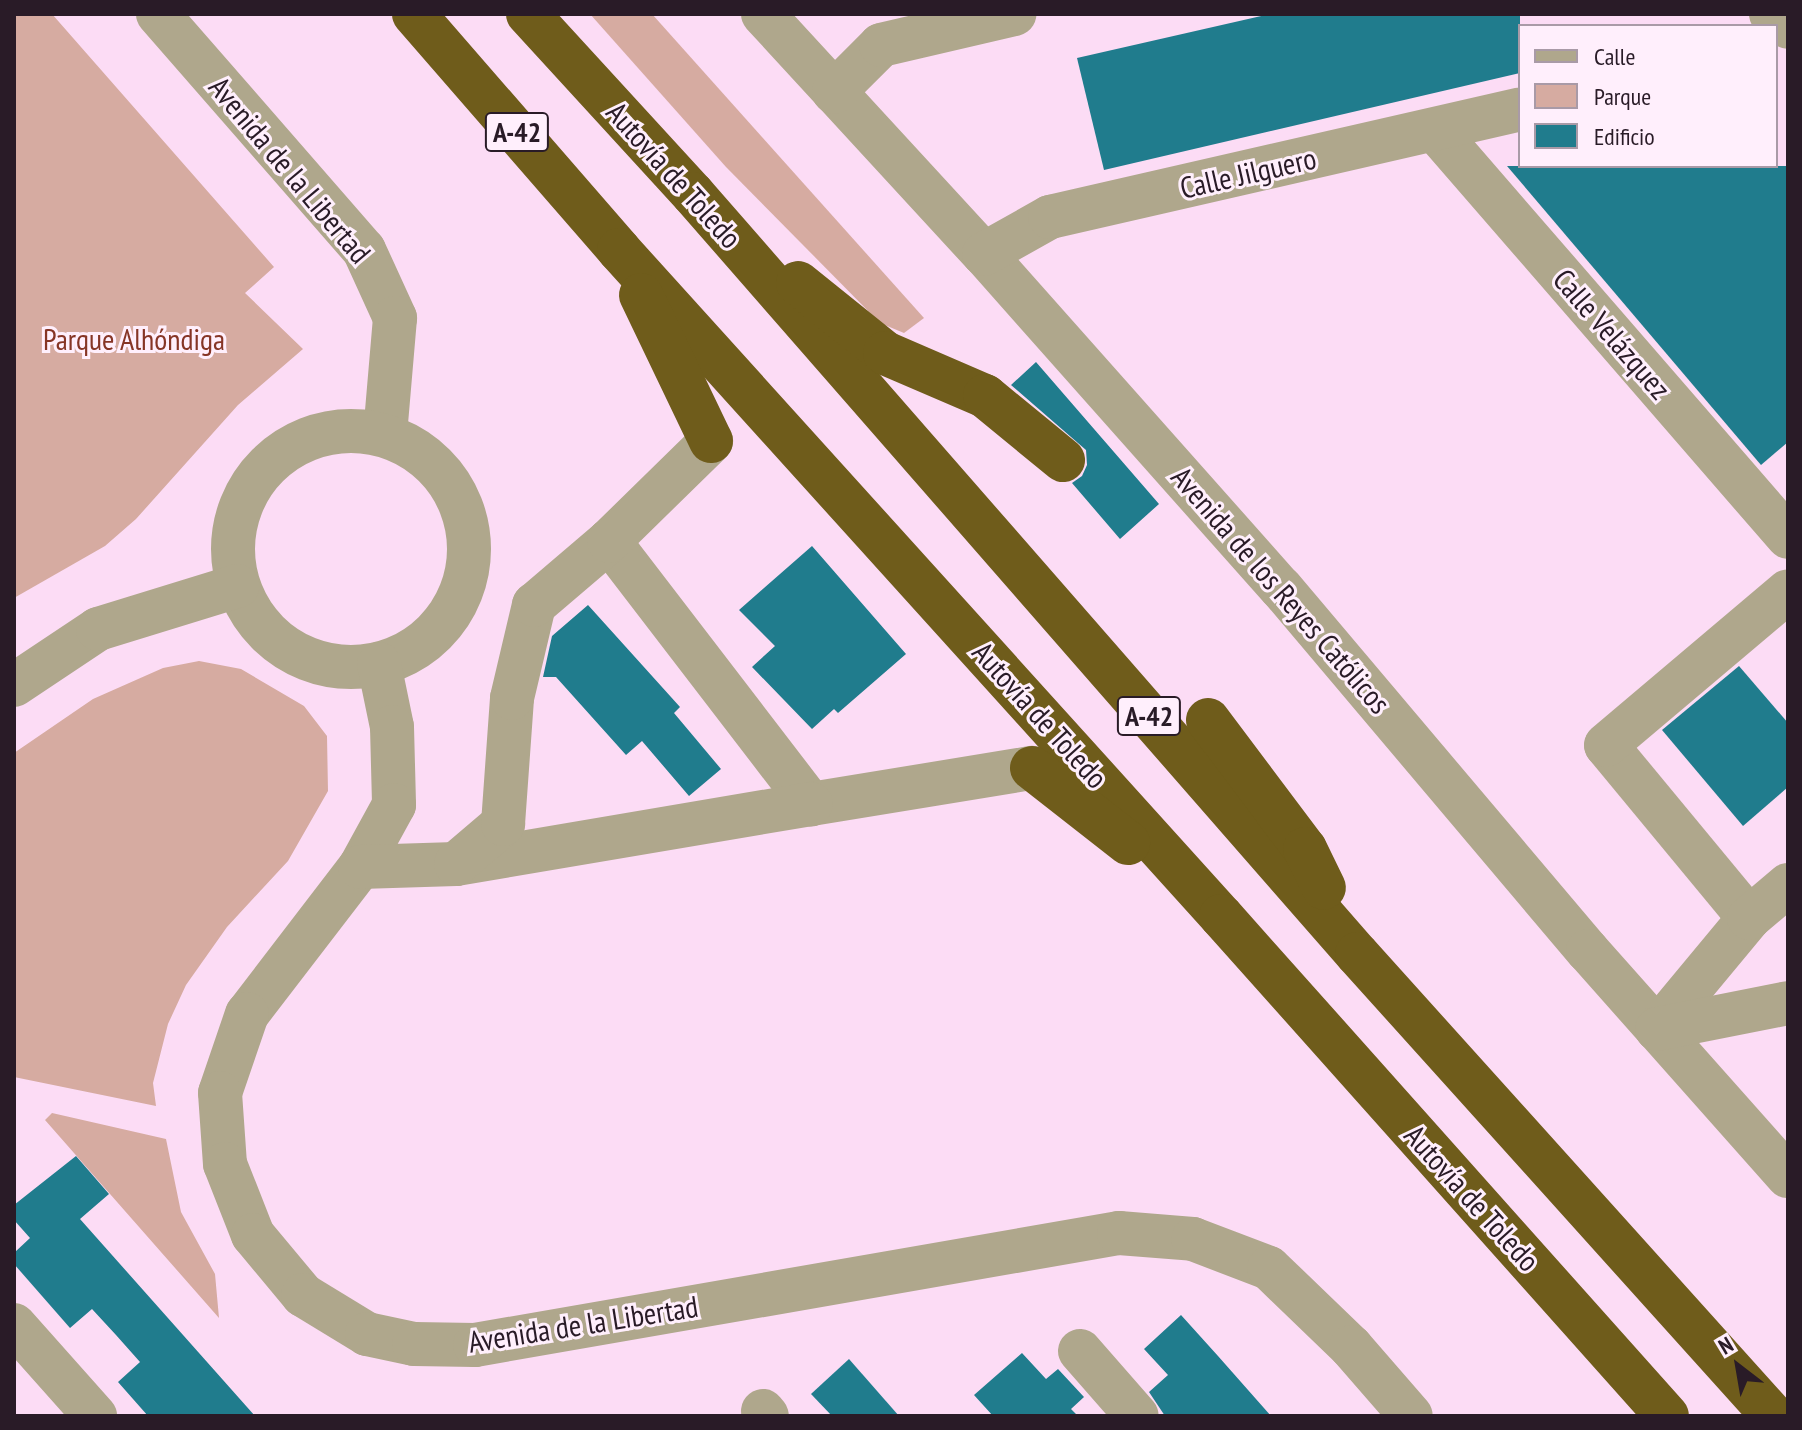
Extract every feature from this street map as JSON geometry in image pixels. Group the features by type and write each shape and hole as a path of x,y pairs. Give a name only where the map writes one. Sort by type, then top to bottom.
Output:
{"highway":[{"name":"Autovía de Toledo","path":"414,14 619,250 1221,916 1667,1416"},
{"name":"Autovía de Toledo","path":"528,14 693,194 1357,954 1773,1416"},
{"path":"693,194 885,353 985,396 1063,460"},
{"path":"619,250 711,441"},
{"path":"1208,720 1305,849 1357,954"},
{"path":"1032,768 1221,916"}],"street":[{"name":"Avenida de la Libertad","path":"158,14 364,250 395,318 385,435"},
{"name":"Avenida de los Reyes Católicos","path":"763,14 984,254 1281,588 1657,1029 1788,1176"},
{"path":"834,92 881,45 1014,14"},
{"path":"1771,14 1788,27"},
{"name":"Calle Jilguero","path":"984,254 1050,217 1436,131 1518,110"},
{"name":"Calle Velázquez","path":"1436,131 1788,537"},
{"path":"334,431 385,435 426,456 455,492 468,527 469,566 458,600 440,627 413,649 379,664 327,665 300,656 278,643 254,617 238,586 233,560 233,533 243,500 265,466 295,444 334,431"},
{"path":"456,864 503,824 512,698 534,605 609,541 711,441"},
{"path":"609,541 811,804"},
{"path":"14,685 98,629 238,586"},
{"path":"1749,918 1606,745 1788,591"},
{"name":"Avenida de la Libertad","path":"379,664 392,727 394,805 360,867 247,1014 220,1093 225,1164 253,1235 303,1295 367,1334 414,1344 475,1345 1119,1233 1193,1239 1269,1268 1351,1347 1411,1416"},
{"path":"360,867 456,864 1032,768"},
{"path":"1657,1029 1749,918 1788,885"},
{"path":"1657,1029 1788,1003"},
{"path":"14,1325 95,1416"},
{"path":"1080,1351 1137,1416"}],"green space":[{"name":"Parque Alhóndiga","path":"14,14 52,14 274,267 245,293 303,349 238,405 136,519 105,546 14,598"},
{"path":"590,14 652,14 924,318 904,333 880,323 726,167"},
{"path":"199,661 241,669 304,706 327,736 328,791 288,861 227,927 186,985 168,1024 153,1083 156,1106 14,1077 14,753 93,699 163,668"},
{"path":"52,1113 166,1139 181,1212 215,1274 219,1318 45,1120"}],"building":[{"path":"1270,14 1520,14 1518,73 1104,170 1077,58"},
{"path":"1507,166 1788,166 1788,442 1761,465"},
{"path":"1036,362 1159,504 1120,539 1072,483 1082,476 1087,465 1086,450 1011,385"},
{"path":"812,546 906,654 838,713 834,709 812,729 752,667 775,646 739,610"},
{"path":"588,605 680,707 674,713 721,769 689,796 642,741 626,755 556,677 543,677 552,636"},
{"path":"1739,666 1788,723 1788,787 1743,826 1662,730"},
{"path":"76,1156 109,1194 80,1219 255,1416 148,1416 118,1382 140,1362 92,1309 70,1328 14,1264 14,1253 30,1238 14,1220 14,1205"},
{"path":"1181,1315 1271,1416 1165,1416 1149,1392 1168,1375 1144,1349"},
{"path":"1022,1353 1046,1379 1058,1369 1084,1397 1071,1409 1078,1416 993,1416 974,1395"},
{"path":"849,1359 899,1416 832,1416 811,1394"}]}
